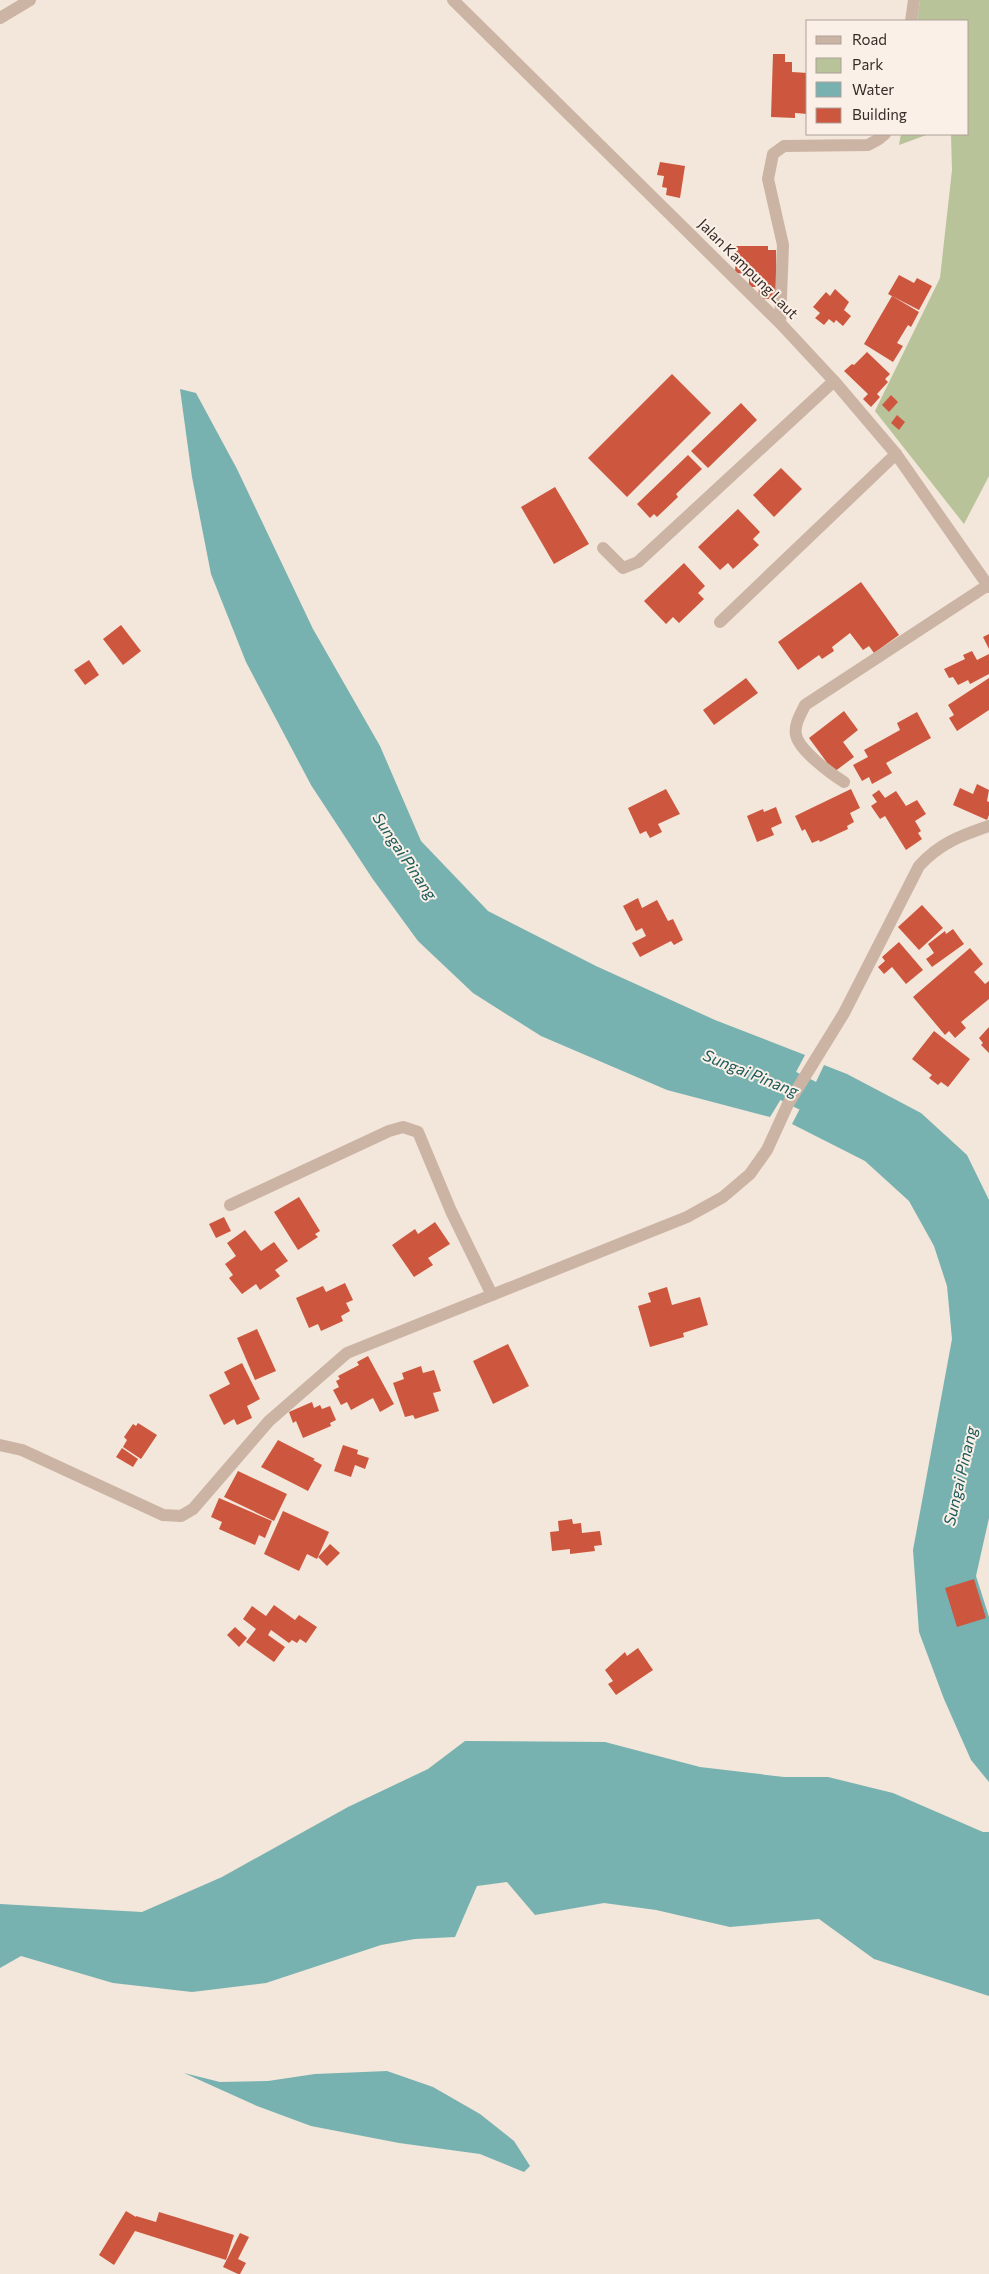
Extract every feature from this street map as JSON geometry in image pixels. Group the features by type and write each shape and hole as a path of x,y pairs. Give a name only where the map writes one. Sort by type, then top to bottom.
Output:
{"street":[{"path":"0,18 30,0"},
{"name":"Jalan Kampung Laut","path":"453,0 780,323 834,381 896,454 988,586"},
{"path":"911,20 914,0"},
{"path":"780,323 783,245 768,179 773,154 784,146 868,145 879,140 884,135"},
{"path":"602,548 623,568 638,562 834,381"},
{"path":"720,622 896,454"},
{"path":"844,782 826,772 796,736 797,721 806,705 988,586"},
{"path":"0,1445 22,1450 163,1515 181,1516 194,1510 269,1421 347,1353 686,1216 723,1198 750,1174 767,1150 788,1104 844,1014 919,866 931,853 954,838 989,826"},
{"path":"230,1205 389,1131 402,1127 418,1132 452,1211 492,1295"}],"green space":[{"path":"920,0 989,0 989,476 964,524 875,411 940,278 952,170 951,135 969,135 969,20 917,20"},
{"path":"901,135 926,135 899,145"}],"water":[{"path":"180,389 196,393 237,469 313,629 380,746 421,841 488,911 596,966 715,1020 805,1055 796,1072 816,1082 824,1065 847,1074 921,1113 967,1155 989,1200 989,1518 976,1576 989,1617 989,1782 971,1760 944,1699 919,1632 913,1550 952,1339 947,1286 934,1246 909,1201 865,1161 792,1124 807,1095 789,1086 770,1117 667,1090 541,1036 473,993 418,941 372,878 311,785 246,662 211,574 192,477"},
{"path":"465,1741 605,1742 700,1767 784,1777 828,1777 893,1793 983,1832 989,1832 989,1996 874,1959 819,1919 730,1927 656,1910 604,1903 535,1915 507,1882 477,1886 455,1937 415,1939 381,1945 266,1983 192,1992 113,1983 21,1956 0,1968 0,1904 142,1912 222,1877 348,1807 428,1769"},
{"path":"387,2071 433,2087 480,2114 514,2141 530,2166 524,2172 480,2154 399,2143 311,2126 257,2106 184,2073 220,2082 268,2081 315,2074"}],"building":[{"path":"773,54 785,54 785,62 792,62 792,72 806,73 806,114 795,113 795,118 771,117"},
{"path":"660,162 685,166 680,198 666,195 667,188 662,187 664,176 657,175"},
{"path":"736,246 768,246 768,250 776,250 777,299 758,299 759,287 749,287 749,274 735,273"},
{"path":"899,275 914,283 917,278 932,286 919,310 888,294"},
{"path":"835,289 849,302 844,310 851,316 843,326 836,320 834,323 829,319 824,325 815,318 820,313 813,307 826,292 830,296"},
{"path":"892,296 919,312 911,327 908,325 897,343 903,346 893,362 864,344"},
{"path":"867,352 890,374 885,379 888,382 877,394 880,397 871,407 863,399 868,394 844,371 852,364 854,365"},
{"path":"672,374 711,413 627,497 588,458"},
{"path":"891,395 898,402 889,412 882,405"},
{"path":"741,403 757,420 708,468 691,451"},
{"path":"897,415 905,422 899,430 891,423"},
{"path":"688,455 702,469 676,494 678,497 657,517 654,514 650,518 637,504"},
{"path":"781,468 802,489 774,517 753,495"},
{"path":"555,487 589,544 554,564 521,507"},
{"path":"738,509 760,532 753,539 759,545 733,569 728,563 720,570 698,547"},
{"path":"684,563 705,586 698,593 704,599 679,623 673,617 666,624 644,601"},
{"path":"861,582 899,635 874,653 869,646 863,650 850,633 832,647 834,651 822,659 819,655 798,670 778,642"},
{"path":"121,625 141,651 123,665 103,639"},
{"path":"989,634 989,649 983,637"},
{"path":"972,651 977,660 989,654 989,674 970,684 968,680 958,685 953,677 949,678 944,669 965,659 963,655"},
{"path":"89,660 99,675 85,685 74,670"},
{"path":"746,678 758,693 714,725 703,710"},
{"path":"989,678 989,710 957,731 949,718 954,715 948,705"},
{"path":"844,711 858,730 843,742 854,757 834,772 809,738"},
{"path":"917,712 931,738 886,763 892,773 872,784 869,777 862,781 853,765 868,757 864,750 900,730 897,723"},
{"path":"977,784 989,790 987,801 989,802 989,815 987,820 953,805 960,788 973,794"},
{"path":"666,789 680,814 658,824 662,832 650,838 646,831 640,834 628,808"},
{"path":"851,789 860,808 850,813 854,822 847,826 848,829 820,842 819,840 812,843 805,829 802,831 795,816"},
{"path":"879,790 885,798 896,791 906,806 917,800 926,814 915,821 921,831 918,833 922,839 906,850 885,816 880,819 871,806 877,802 872,795"},
{"path":"776,807 782,823 771,828 774,835 757,842 747,816 763,809 764,812"},
{"path":"638,898 642,908 657,900 668,921 673,919 683,940 674,945 671,941 640,957 632,943 646,936 642,928 636,931 623,906"},
{"path":"922,905 943,928 919,950 898,927"},
{"path":"953,929 964,944 932,967 926,959 934,953 928,944 945,931 946,934"},
{"path":"899,942 923,970 906,984 892,967 884,974 878,967 885,961 882,957"},
{"path":"970,948 983,964 974,972 985,984 989,981 989,999 961,1022 966,1028 955,1038 949,1031 945,1035 913,997"},
{"path":"989,1027 989,1053 981,1045 983,1043 979,1038"},
{"path":"934,1031 970,1059 948,1087 941,1082 938,1085 929,1078 932,1075 912,1059"},
{"path":"299,1197 320,1231 315,1234 318,1237 298,1250 274,1212"},
{"path":"224,1217 231,1231 216,1238 209,1224"},
{"path":"435,1222 450,1244 428,1258 433,1265 414,1277 392,1245 415,1229 418,1234"},
{"path":"245,1230 261,1251 274,1242 288,1261 275,1270 280,1276 260,1290 256,1284 242,1294 229,1278 233,1275 225,1264 236,1256 227,1243"},
{"path":"345,1283 353,1300 346,1303 350,1311 341,1316 343,1321 321,1331 318,1324 309,1328 296,1298 323,1286 326,1292"},
{"path":"667,1287 672,1305 700,1297 708,1325 683,1333 684,1337 650,1347 638,1306 651,1302 648,1293"},
{"path":"257,1329 276,1371 255,1380 237,1338"},
{"path":"508,1344 529,1386 493,1404 473,1361"},
{"path":"368,1356 394,1404 380,1412 373,1398 351,1410 347,1402 341,1405 333,1390 339,1387 336,1381 340,1379 338,1376 359,1365 357,1362"},
{"path":"242,1363 260,1399 247,1406 252,1418 237,1425 234,1419 224,1425 209,1395 230,1384 224,1372"},
{"path":"421,1366 423,1373 434,1370 441,1391 433,1393 439,1411 415,1419 413,1415 405,1417 393,1383 404,1379 402,1373"},
{"path":"312,1402 314,1408 320,1405 322,1409 330,1406 336,1420 330,1423 331,1426 303,1438 296,1421 293,1423 289,1412"},
{"path":"138,1423 157,1435 141,1459 123,1447 127,1440 124,1437 133,1424 136,1426"},
{"path":"278,1440 315,1459 313,1460 322,1465 308,1491 261,1467"},
{"path":"343,1445 358,1450 357,1454 369,1458 365,1469 355,1465 351,1477 334,1471"},
{"path":"122,1448 138,1459 133,1467 116,1457"},
{"path":"238,1471 287,1494 274,1521 224,1497"},
{"path":"219,1498 272,1521 265,1538 259,1535 255,1545 219,1529 222,1522 211,1517"},
{"path":"283,1511 329,1532 317,1559 307,1554 299,1571 264,1554"},
{"path":"572,1519 573,1524 581,1523 582,1533 600,1531 602,1545 594,1546 595,1551 570,1554 570,1549 552,1551 550,1532 559,1531 558,1521"},
{"path":"330,1544 340,1553 327,1566 318,1557"},
{"path":"974,1579 986,1618 957,1627 945,1588"},
{"path":"274,1605 295,1620 299,1615 317,1627 306,1643 300,1639 297,1643 292,1640 289,1643 271,1630 268,1635 285,1647 274,1662 246,1642 256,1629 243,1619 252,1606 266,1616"},
{"path":"235,1627 247,1638 239,1647 227,1635"},
{"path":"638,1648 653,1670 616,1695 608,1684 613,1681 605,1670 625,1652 627,1656"},
{"path":"126,2211 136,2217 156,2222 159,2212 234,2235 226,2260 135,2231 114,2265 99,2255"},
{"path":"240,2233 249,2237 238,2259 246,2263 240,2274 238,2274 223,2267"}],"waterway":[{"name":"Sungai Pinang","path":"748,1070 774,1079 846,1115"}]}
